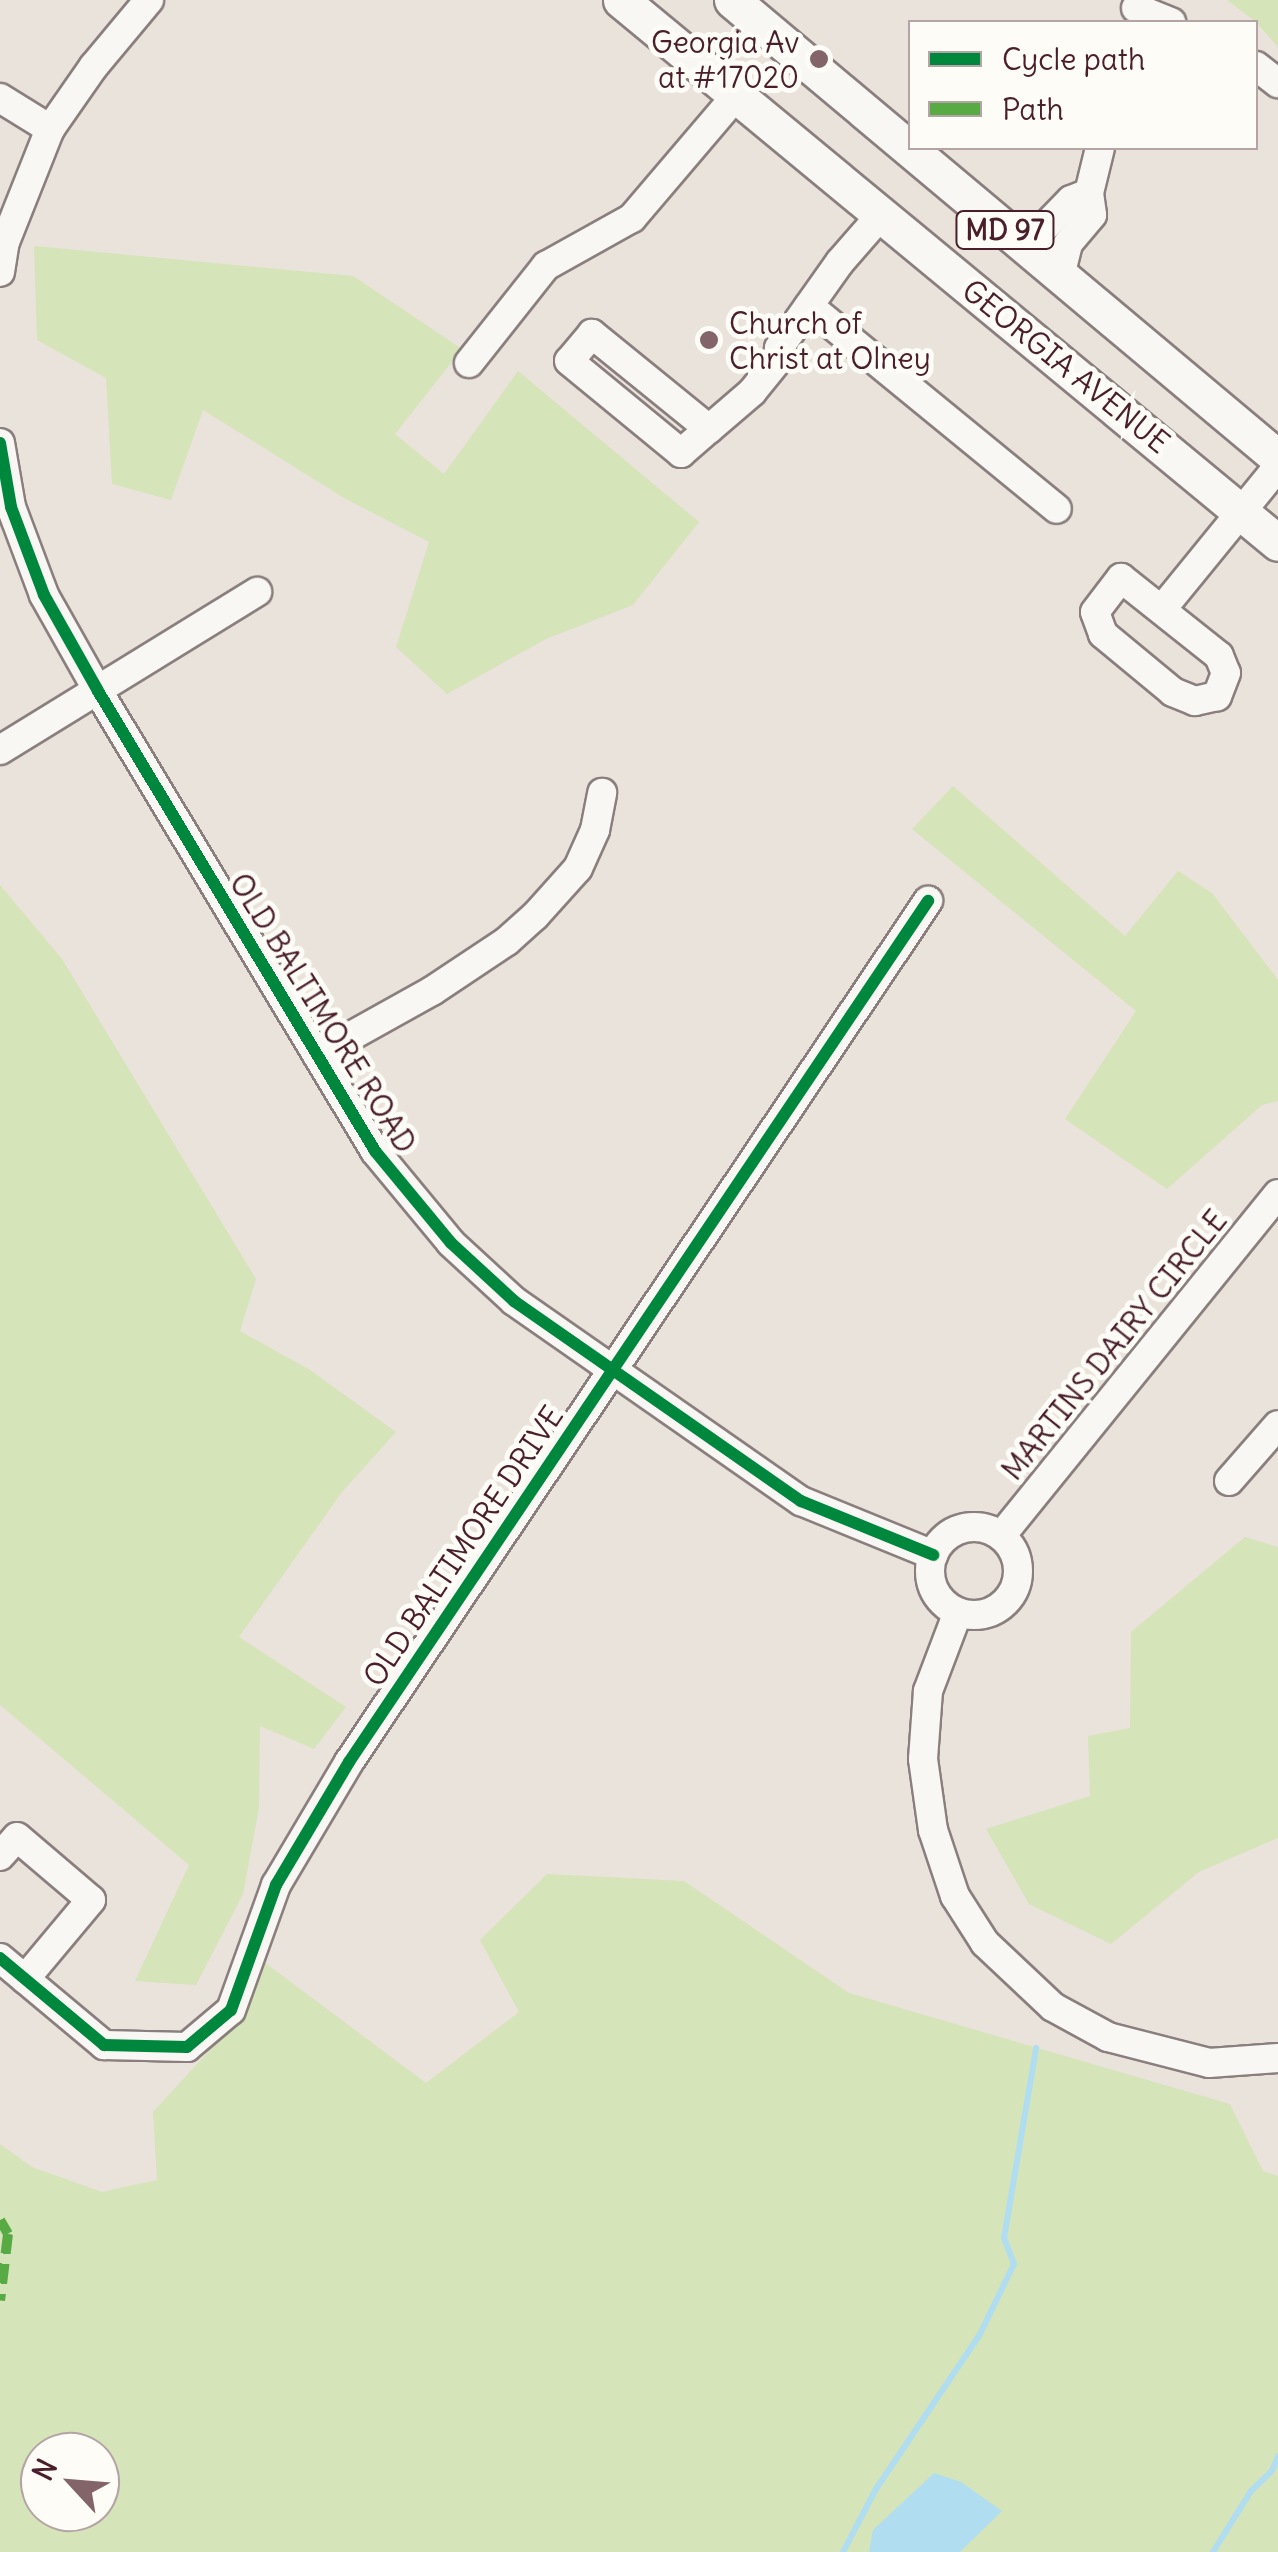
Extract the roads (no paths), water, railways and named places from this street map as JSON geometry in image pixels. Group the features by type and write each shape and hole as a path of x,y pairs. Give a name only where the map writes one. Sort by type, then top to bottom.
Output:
{"main road":[{"name":"GEORGIA AVENUE","path":"621,0 1278,543"},
{"name":"MD 97","path":"732,0 908,148"},
{"name":"MD 97","path":"910,150 1278,458"}],"street":[{"path":"0,272 5,242 50,129 94,66 148,0"},
{"path":"1136,10 1165,20"},
{"path":"1258,68 1278,83"},
{"path":"469,363 546,266 632,218 736,96"},
{"path":"0,98 50,129"},
{"path":"1060,276 1068,244 1092,215 1089,193 1100,150"},
{"path":"1018,241 1038,234 1071,200 1089,193"},
{"path":"709,428 592,334 569,361 680,453 752,392 777,361 779,348 808,306 881,214"},
{"path":"808,306 1057,510"},
{"name":"OLD BALTIMORE ROAD","path":"0,443 11,507 44,595 375,1151 450,1244 514,1301 801,1501 932,1556"},
{"path":"1162,609 1278,466"},
{"path":"1120,578 1162,609 1219,656 1226,673 1217,696 1196,701 1172,692 1103,634 1096,612 1120,578"},
{"path":"0,750 258,592"},
{"path":"317,1056 432,991 521,929 570,883 595,830 602,793"},
{"name":"OLD BALTIMORE DRIVE","path":"0,1958 104,2046 187,2047 232,2010 276,1885 349,1762 928,901"},
{"name":"MARTINS DAIRY CIRCLE","path":"1002,1536 1278,1194"},
{"path":"1229,1481 1278,1425"},
{"path":"963,1528 984,1528 1002,1536 1018,1564 1017,1582 1009,1598 993,1611 975,1616 944,1604 933,1588 932,1556 944,1538 963,1528"},
{"path":"958,1612 928,1690 923,1759 933,1830 956,1896 985,1944 1053,2007 1108,2037 1209,2063 1278,2058"},
{"path":"0,1856 17,1837 91,1900 25,1979"}],"water":[{"path":"934,2473 961,2482 1002,2511 960,2552 869,2552 873,2530"}],"waterway":[{"path":"843,2552 876,2489 979,2336 1014,2264 1004,2238 1036,2048"},
{"path":"1213,2552 1251,2491 1272,2471 1278,2456"}],"place":[{"name":"Georgia Av at #17020","path":"819,59"},
{"name":"Church of Christ at Olney","path":"709,340"}]}
